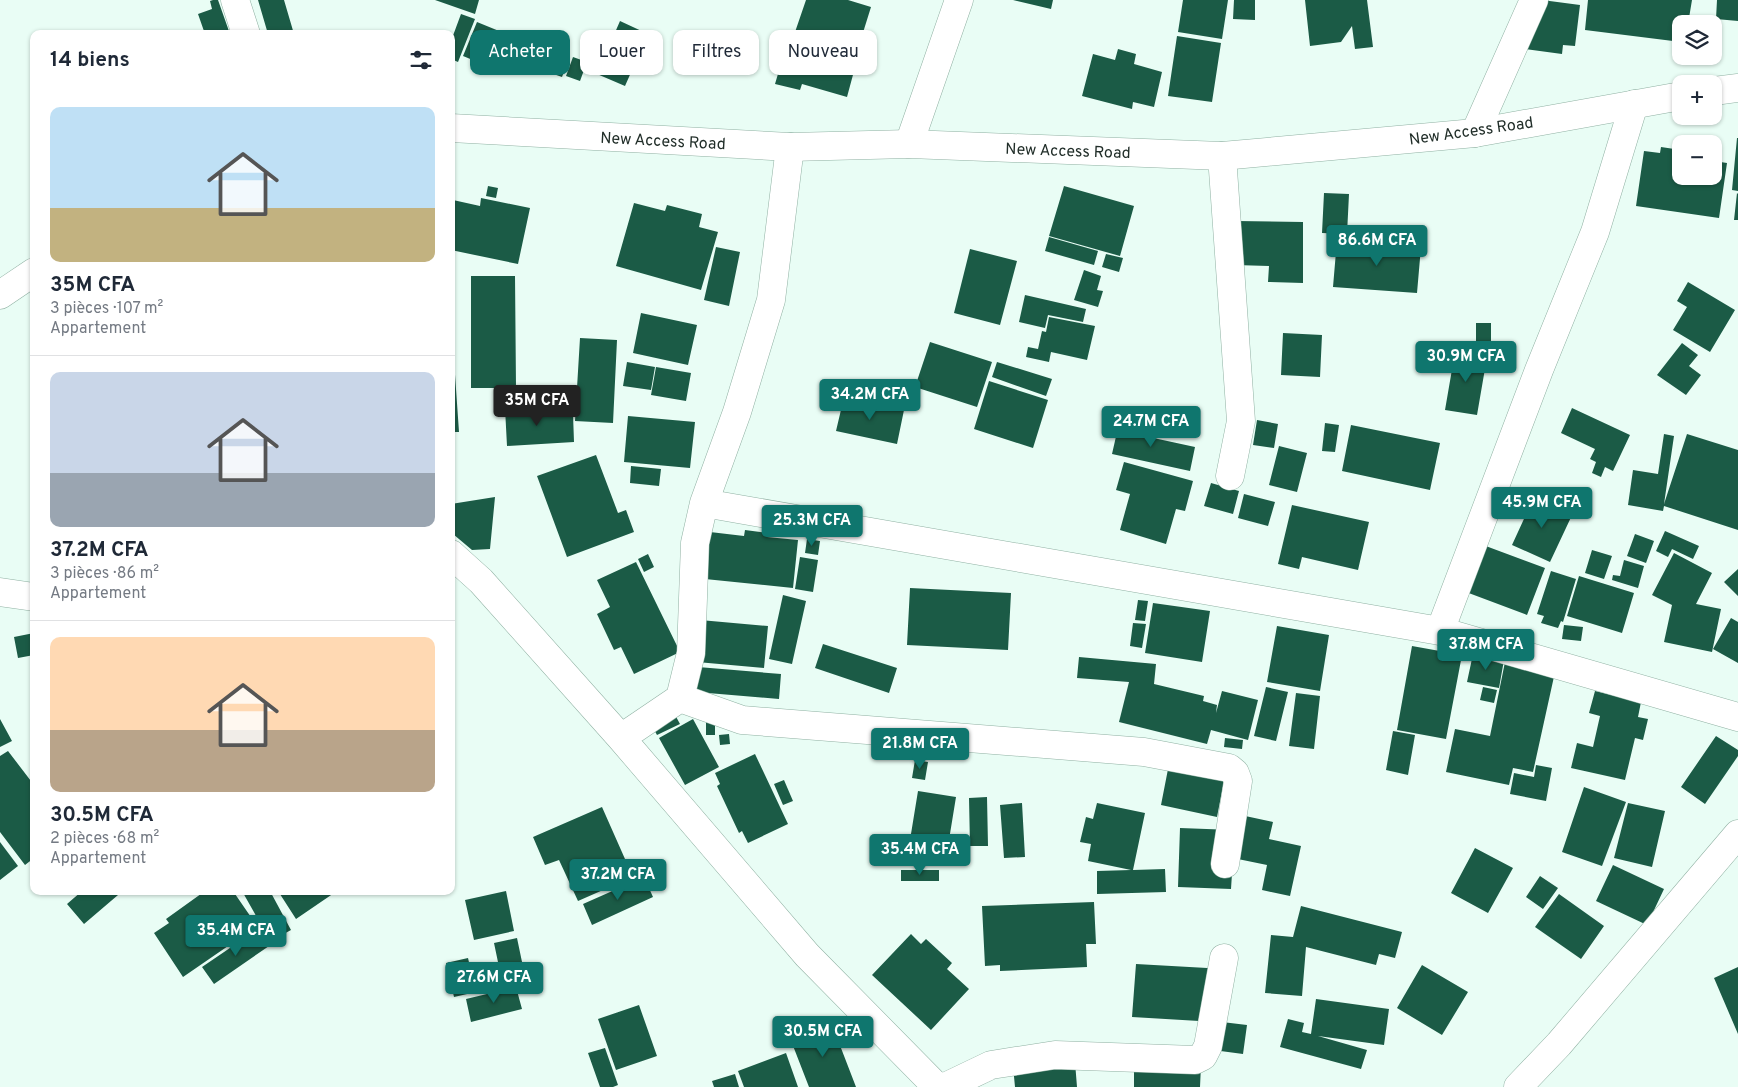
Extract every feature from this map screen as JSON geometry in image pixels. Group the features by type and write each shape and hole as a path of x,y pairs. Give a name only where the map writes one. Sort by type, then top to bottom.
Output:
{"street":[{"path":"234,0 245,30"},
{"path":"909,144 959,0"},
{"path":"1475,133 1534,0"},
{"path":"1722,90 1738,88"},
{"name":"New Access Road","path":"455,128 790,147 909,144 1222,156 1475,133 1672,98"},
{"path":"1440,631 1539,370 1594,232 1634,104"},
{"path":"621,738 680,698 691,653 695,543 704,503 737,412 771,300 790,147"},
{"path":"1222,156 1241,421 1230,476"},
{"path":"0,295 30,275"},
{"path":"704,503 1440,631 1738,717"},
{"path":"455,558 480,582 621,738 807,955 937,1087"},
{"path":"0,592 30,597"},
{"path":"680,698 742,720 1144,752 1229,768 1235,773 1238,781 1226,864"},
{"path":"1518,1087 1559,1044 1738,834"},
{"path":"945,1087 991,1065 1055,1055 1196,1060 1203,1056 1208,1046 1224,958"}],"building":[{"path":"218,0 229,30 204,30 198,14 212,9 210,1"},
{"path":"258,0 284,0 293,30 267,30"},
{"path":"435,0 479,0 475,14"},
{"path":"806,0 848,0 871,7 864,30 796,30"},
{"path":"1013,0 1053,0 1051,9"},
{"path":"1183,0 1228,0 1222,39 1178,32"},
{"path":"1234,0 1255,0 1255,20 1233,19"},
{"path":"1305,0 1367,0 1373,47 1355,49 1352,26 1341,42 1310,46"},
{"path":"1542,0 1580,5 1575,46 1563,45 1562,54 1525,49"},
{"path":"1588,0 1692,0 1690,15 1672,15 1672,41 1585,30"},
{"path":"1717,0 1738,0 1738,21 1722,20 1722,15 1716,15"},
{"path":"461,14 475,19 458,62 455,61 455,30"},
{"path":"620,21 639,30 616,30"},
{"path":"477,22 497,30 474,30"},
{"path":"1177,36 1221,43 1212,102 1168,96"},
{"path":"470,39 470,59 463,56"},
{"path":"1118,49 1136,54 1134,64 1162,72 1154,107 1133,102 1132,109 1082,96 1093,54 1115,60"},
{"path":"573,57 580,60 580,75 582,75 580,81 566,76 570,75 570,65"},
{"path":"599,75 630,75 625,86"},
{"path":"778,75 853,75 847,97 802,84 800,90 775,84"},
{"path":"1738,138 1738,191 1732,190"},
{"path":"1661,147 1672,149 1672,185 1722,185 1722,162 1727,163 1719,218 1636,206 1644,151 1660,153"},
{"path":"488,186 498,188 496,198 486,196"},
{"path":"1064,186 1134,206 1120,256 1049,236"},
{"path":"1324,193 1349,194 1347,234 1322,233"},
{"path":"1737,193 1738,220 1734,220"},
{"path":"481,198 530,208 518,264 455,251 455,200 480,206"},
{"path":"634,203 665,211 667,205 702,214 699,227 718,232 701,290 616,266"},
{"path":"1236,221 1303,222 1303,283 1268,282 1269,266 1235,265"},
{"path":"1049,237 1098,251 1094,265 1045,251"},
{"path":"1337,240 1421,247 1417,293 1333,287"},
{"path":"716,247 740,252 729,306 704,300"},
{"path":"970,249 1017,261 1000,325 954,313"},
{"path":"1106,254 1123,258 1119,272 1102,267"},
{"path":"1084,270 1101,276 1097,290 1103,291 1098,307 1074,300"},
{"path":"471,276 515,276 516,388 471,388"},
{"path":"1688,282 1735,310 1710,352 1673,330 1687,307 1677,301"},
{"path":"1025,295 1086,309 1083,322 1048,315 1045,328 1019,322"},
{"path":"641,313 697,325 688,365 633,353"},
{"path":"1049,317 1095,326 1087,360 1051,352 1049,362 1026,357 1028,347 1038,349 1042,331 1046,332"},
{"path":"1476,323 1491,323 1491,344 1476,345"},
{"path":"1283,333 1322,335 1320,377 1281,375"},
{"path":"580,338 617,340 613,423 575,421"},
{"path":"930,342 992,362 977,407 915,387"},
{"path":"1682,343 1698,355 1689,366 1701,375 1686,395 1657,375"},
{"path":"1455,352 1487,357 1477,415 1445,410"},
{"path":"627,362 655,367 651,390 623,386"},
{"path":"997,362 1052,379 1046,396 992,377"},
{"path":"656,367 691,373 686,401 651,395"},
{"path":"455,375 459,432 455,432"},
{"path":"989,381 1048,400 1033,448 974,429"},
{"path":"844,397 904,410 897,444 836,431"},
{"path":"547,406 547,416 573,414 574,442 507,446 505,408"},
{"path":"1572,408 1630,435 1613,471 1605,467 1601,477 1592,473 1596,462 1590,459 1595,449 1561,433"},
{"path":"628,416 695,422 690,468 624,462"},
{"path":"1120,419 1138,423 1135,434 1195,447 1190,471 1112,454"},
{"path":"1257,420 1278,424 1274,448 1253,445"},
{"path":"1325,423 1339,425 1335,452 1322,451"},
{"path":"1351,425 1440,443 1430,490 1342,471"},
{"path":"1664,434 1674,436 1664,504 1687,434 1738,450 1738,530 1664,506 1663,511 1628,505 1633,470 1658,474"},
{"path":"1279,446 1307,453 1297,492 1269,485"},
{"path":"596,455 618,513 626,510 634,532 567,557 537,476"},
{"path":"1124,462 1193,481 1185,511 1176,509 1166,544 1120,530 1130,494 1116,490"},
{"path":"631,466 661,469 659,486 630,483"},
{"path":"1211,483 1239,491 1233,514 1204,506"},
{"path":"1244,494 1275,502 1268,526 1238,518"},
{"path":"1535,495 1573,513 1550,562 1512,545"},
{"path":"495,497 490,549 472,550 455,536 455,503"},
{"path":"1292,505 1369,522 1358,570 1302,557 1299,569 1278,564"},
{"path":"745,530 767,533 767,537 798,540 793,588 705,579 710,532 744,536"},
{"path":"1665,531 1699,546 1693,559 1672,549 1668,557 1656,551"},
{"path":"1635,534 1654,541 1646,563 1627,556"},
{"path":"807,539 820,541 818,555 805,553"},
{"path":"1475,542 1545,568 1527,615 1458,589"},
{"path":"1592,550 1612,556 1604,579 1585,573"},
{"path":"1674,553 1712,573 1696,604 1721,609 1712,652 1664,642 1672,605 1652,595"},
{"path":"648,554 654,567 644,572 638,559"},
{"path":"800,557 818,560 813,592 795,589"},
{"path":"1624,560 1644,566 1638,588 1612,580 1613,575 1620,576"},
{"path":"636,562 680,652 634,674 621,647 614,650 597,614 610,607 597,580"},
{"path":"1738,569 1738,596 1724,582"},
{"path":"1551,571 1576,579 1563,622 1561,621 1558,628 1541,623 1544,616 1537,614"},
{"path":"1579,576 1634,593 1622,633 1567,616"},
{"path":"910,588 1011,593 1008,650 907,645"},
{"path":"783,595 806,601 792,664 769,659"},
{"path":"1138,600 1148,601 1145,621 1135,620"},
{"path":"1153,603 1210,611 1202,662 1145,653"},
{"path":"1731,618 1738,622 1738,663 1713,649"},
{"path":"700,620 768,626 764,668 697,662"},
{"path":"1133,623 1146,624 1142,648 1130,646"},
{"path":"1564,625 1583,627 1581,641 1562,639"},
{"path":"1277,626 1329,635 1320,691 1267,682"},
{"path":"30,634 30,656 18,658 14,637"},
{"path":"823,644 897,668 889,693 815,668"},
{"path":"1412,646 1462,655 1446,739 1397,730"},
{"path":"1473,654 1504,660 1499,688 1467,682"},
{"path":"1079,657 1156,664 1154,684 1204,696 1203,701 1217,705 1216,713 1222,691 1258,700 1248,740 1211,730 1207,744 1119,722 1129,682 1077,678"},
{"path":"1505,662 1555,672 1533,772 1513,768 1509,785 1446,772 1455,729 1490,736"},
{"path":"698,667 781,674 779,699 696,692"},
{"path":"1266,687 1288,692 1276,741 1254,736"},
{"path":"1483,687 1497,690 1494,703 1480,700"},
{"path":"1595,691 1641,702 1638,717 1648,719 1643,740 1635,738 1625,780 1571,768 1577,743 1593,747 1600,716 1589,713"},
{"path":"1296,693 1320,696 1314,749 1289,746"},
{"path":"674,713 680,724 657,735 651,724"},
{"path":"0,719 12,741 0,747"},
{"path":"693,719 719,767 685,785 659,738"},
{"path":"715,721 715,735 706,735 706,722"},
{"path":"1393,731 1415,735 1408,775 1386,770"},
{"path":"729,734 730,744 720,745 719,735"},
{"path":"1716,736 1738,750 1738,756 1705,804 1681,787"},
{"path":"1225,738 1243,740 1242,749 1224,747"},
{"path":"8,751 30,780 30,861 25,865 0,832 0,756"},
{"path":"755,754 788,824 748,843 742,831 739,833 717,786 720,784 715,773"},
{"path":"915,760 928,762 925,780 912,778"},
{"path":"1169,764 1225,776 1217,817 1161,805"},
{"path":"1536,765 1552,768 1546,801 1510,794 1514,773 1534,777"},
{"path":"784,780 793,801 783,805 774,784"},
{"path":"1584,787 1626,802 1602,866 1562,852"},
{"path":"918,791 956,797 948,846 910,840"},
{"path":"987,797 988,846 970,846 969,798"},
{"path":"1022,803 1025,857 1004,858 1000,805"},
{"path":"1097,803 1145,813 1133,870 1165,869 1166,892 1097,894 1097,871 1131,870 1088,861 1091,844 1080,842 1086,817 1093,819"},
{"path":"1628,803 1665,811 1652,867 1614,858"},
{"path":"602,807 625,859 619,861 628,879 578,901 559,860 545,865 533,837"},
{"path":"1236,814 1273,822 1269,839 1301,846 1290,896 1262,890 1267,865 1233,858 1231,889 1178,887 1180,828 1233,830"},
{"path":"0,842 18,866 0,880"},
{"path":"1475,848 1513,868 1488,913 1451,893"},
{"path":"1613,865 1664,889 1647,925 1596,901"},
{"path":"901,870 939,870 939,881 901,881"},
{"path":"1540,876 1558,888 1543,909 1526,897"},
{"path":"644,877 653,897 592,925 583,904"},
{"path":"506,891 514,931 474,940 465,900"},
{"path":"1559,894 1604,926 1581,959 1535,927"},
{"path":"77,895 118,895 84,924 67,904"},
{"path":"199,895 236,895 257,926 183,977 154,933 169,923 166,919"},
{"path":"244,895 272,895 291,930 280,936 278,931 268,937"},
{"path":"281,895 331,895 296,919"},
{"path":"1094,902 1096,944 1086,944 1087,967 1000,971 1000,965 985,966 982,906"},
{"path":"1301,906 1402,932 1395,958 1379,954 1376,965 1306,947 1302,996 1265,993 1271,935 1293,937"},
{"path":"258,929 269,946 214,984 202,967"},
{"path":"911,934 921,944 926,939 952,963 947,969 969,989 931,1030 872,975"},
{"path":"517,938 526,981 503,986 494,943"},
{"path":"468,958 476,992 454,997 446,963"},
{"path":"1136,964 1225,969 1222,1022 1247,1025 1243,1054 1213,1050 1216,1022 1132,1017"},
{"path":"1422,965 1468,992 1442,1035 1397,1008"},
{"path":"1738,967 1738,1034 1714,978"},
{"path":"516,987 522,1009 471,1022 466,999"},
{"path":"1316,999 1389,1009 1384,1045 1318,1036 1367,1050 1361,1069 1280,1047 1288,1019 1304,1023 1302,1032 1311,1034"},
{"path":"639,1005 657,1056 616,1070 598,1019"},
{"path":"831,1022 856,1087 809,1087 790,1038"},
{"path":"605,1048 618,1085 613,1087 600,1087 588,1053"},
{"path":"786,1053 798,1087 744,1087 738,1071"},
{"path":"1075,1062 1077,1087 1015,1087 1013,1066"},
{"path":"1134,1063 1201,1065 1200,1087 1134,1087"},
{"path":"735,1074 739,1087 714,1087 712,1081"}]}
